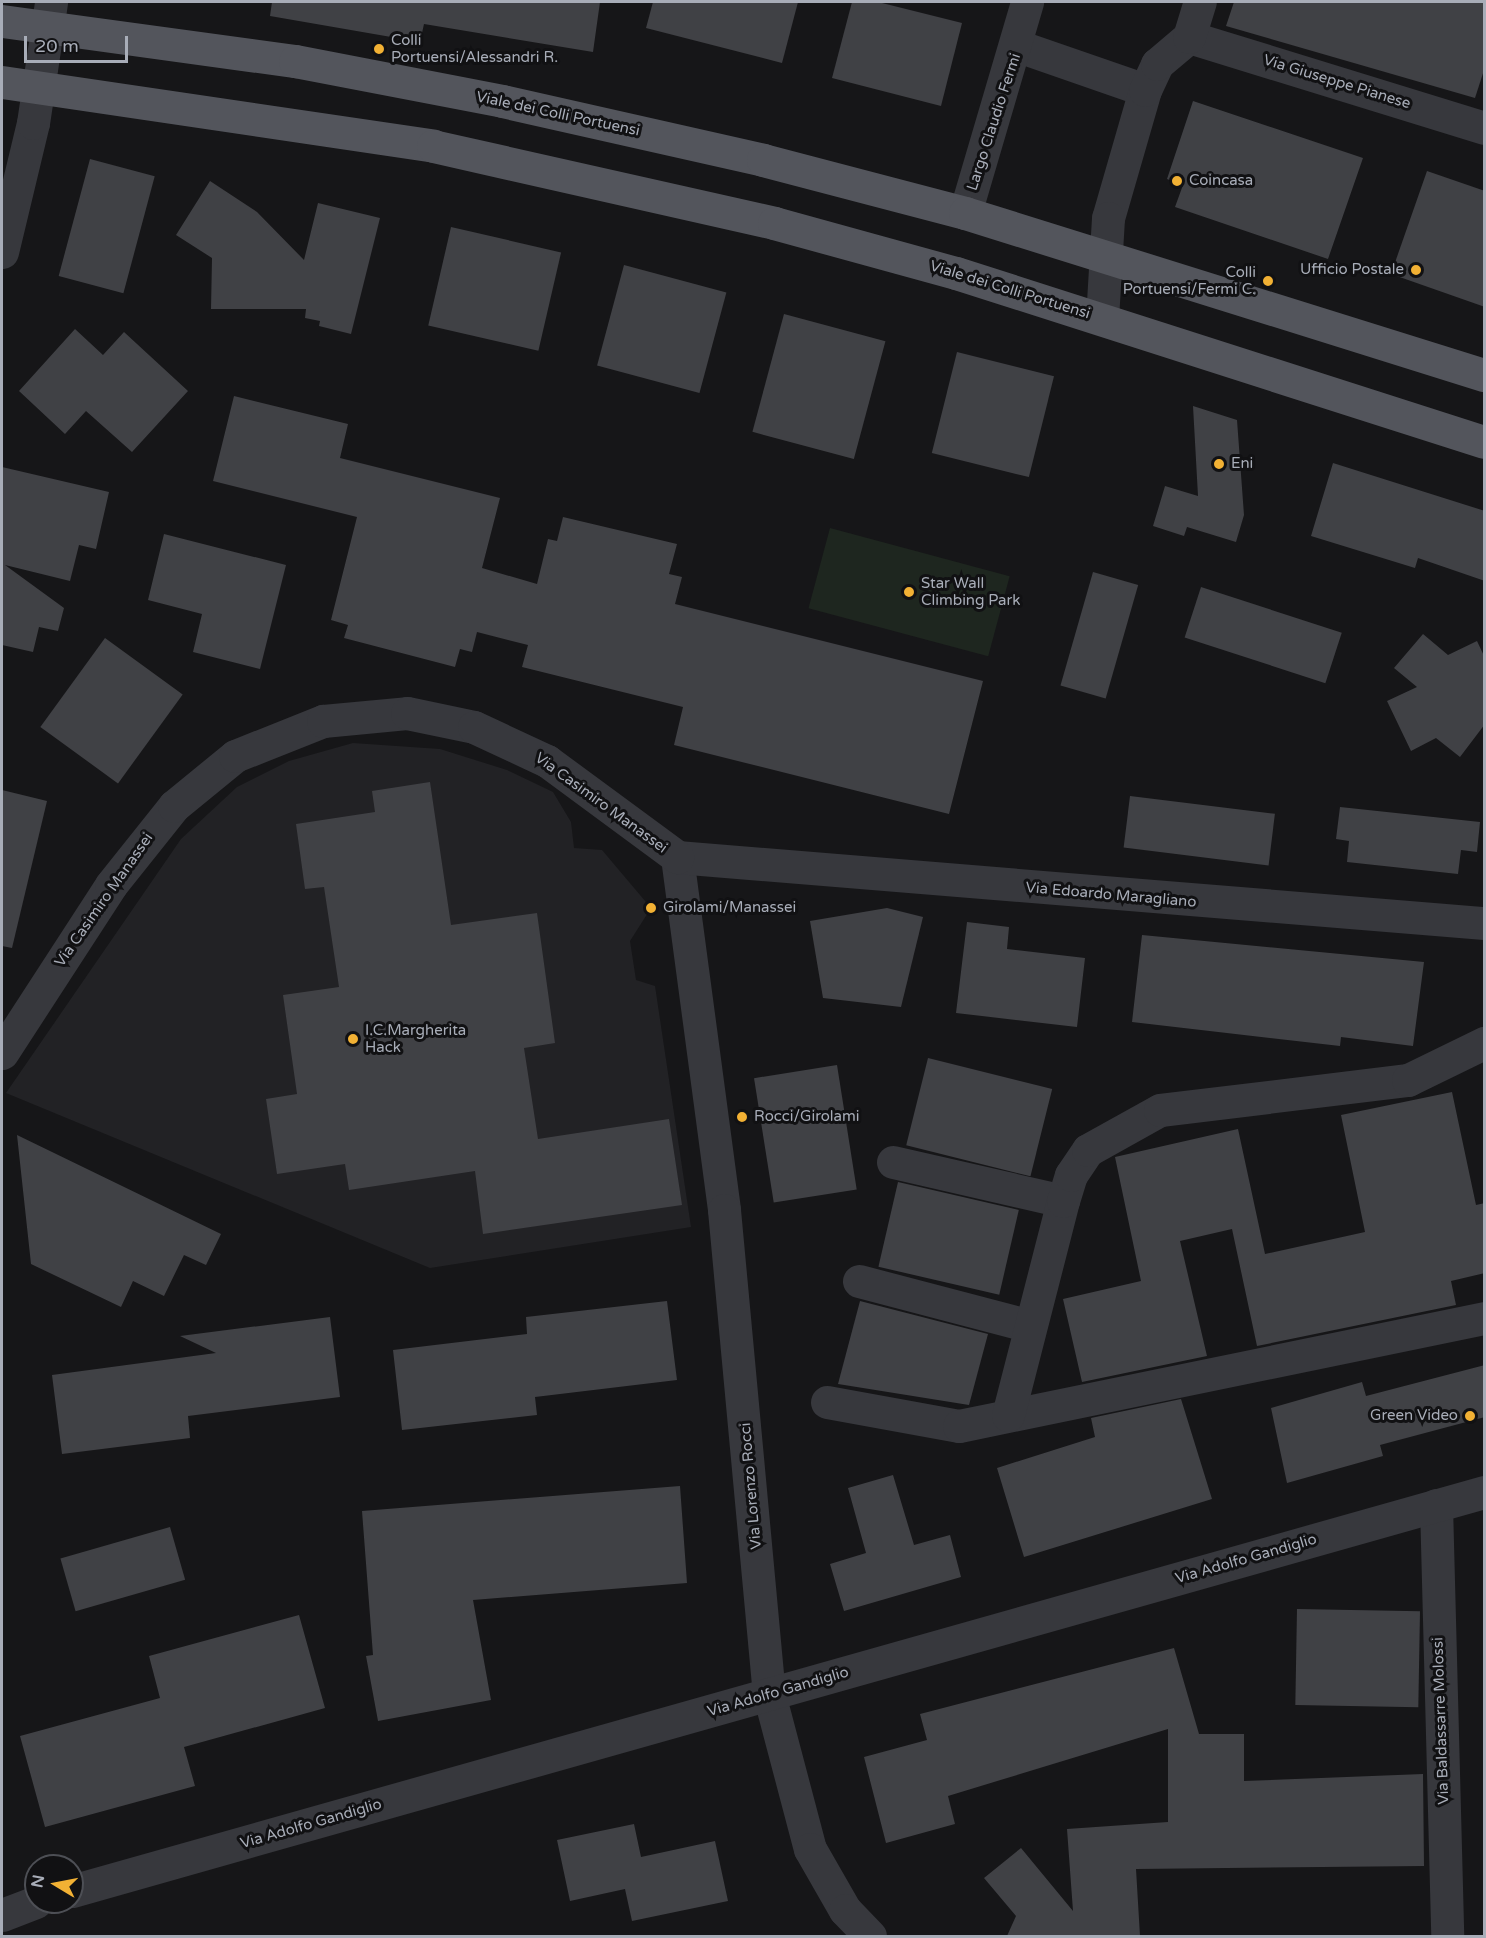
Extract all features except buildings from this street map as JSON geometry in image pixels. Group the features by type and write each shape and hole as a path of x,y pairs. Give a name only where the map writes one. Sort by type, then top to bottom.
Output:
{"main road":[{"name":"Viale dei Colli Portuensi","path":"2,21 49,14 186,43 502,101 965,213 1485,375"},
{"name":"Viale dei Colli Portuensi","path":"2,82 387,138 561,174 911,259 1102,318 1485,442"}],"street":[{"path":"1018,46 1027,2"},
{"path":"1105,255 1108,218 1145,90 1157,64 1189,37 1200,2"},
{"path":"2,252 39,86 49,14"},
{"name":"Via Giuseppe Pianese","path":"1189,37 1485,128"},
{"name":"Largo Claudio Fermi","path":"965,213 1018,46 1145,90"},
{"name":"Viale dei Colli Portuensi","path":"1102,318 1105,255"},
{"name":"Via Casimiro Manassei","path":"2,1053 111,885 174,806 235,756 322,721 407,713 483,731 561,770 677,858"},
{"name":"Via Edoardo Maragliano","path":"677,858 1485,923"},
{"name":"Via Lorenzo Rocci","path":"677,858 724,1210 769,1694 810,1849 845,1910 870,1936"},
{"path":"1008,1415 1063,1201 1071,1175 1088,1150 1160,1110 1408,1080 1485,1043"},
{"path":"893,1162 1063,1201"},
{"path":"859,1281 1030,1326"},
{"path":"827,1402 959,1426 1485,1318"},
{"name":"Via Adolfo Gandiglio","path":"84,1888 1485,1492"},
{"name":"Via Baldassarre Molossi","path":"1436,1505 1447,1936"},
{"path":"2,1915 24,1907"}],"shaded area":[{"name":"Star Wall Climbing Park","path":"830,528 1010,576 988,656 809,608"},
{"name":"I.C.Margherita Hack","path":"353,743 440,749 507,770 553,792 571,822 574,848 602,850 651,908 630,941 636,980 655,986 691,1227 430,1268 6,1093 181,839 237,787 289,761"}],"place":[{"name":"Colli Portuensi/Alessandri R.","path":"379,49"},
{"name":"Coincasa","path":"1177,181"},
{"name":"Ufficio Postale","path":"1416,270"},
{"name":"Colli Portuensi/Fermi C.","path":"1268,281"},
{"name":"Eni","path":"1219,464"},
{"name":"Star Wall Climbing Park","path":"909,592"},
{"name":"Girolami/Manassei","path":"651,908"},
{"name":"I.C.Margherita Hack","path":"353,1039"},
{"name":"Rocci/Girolami","path":"742,1117"},
{"name":"Green Video","path":"1470,1416"}]}
